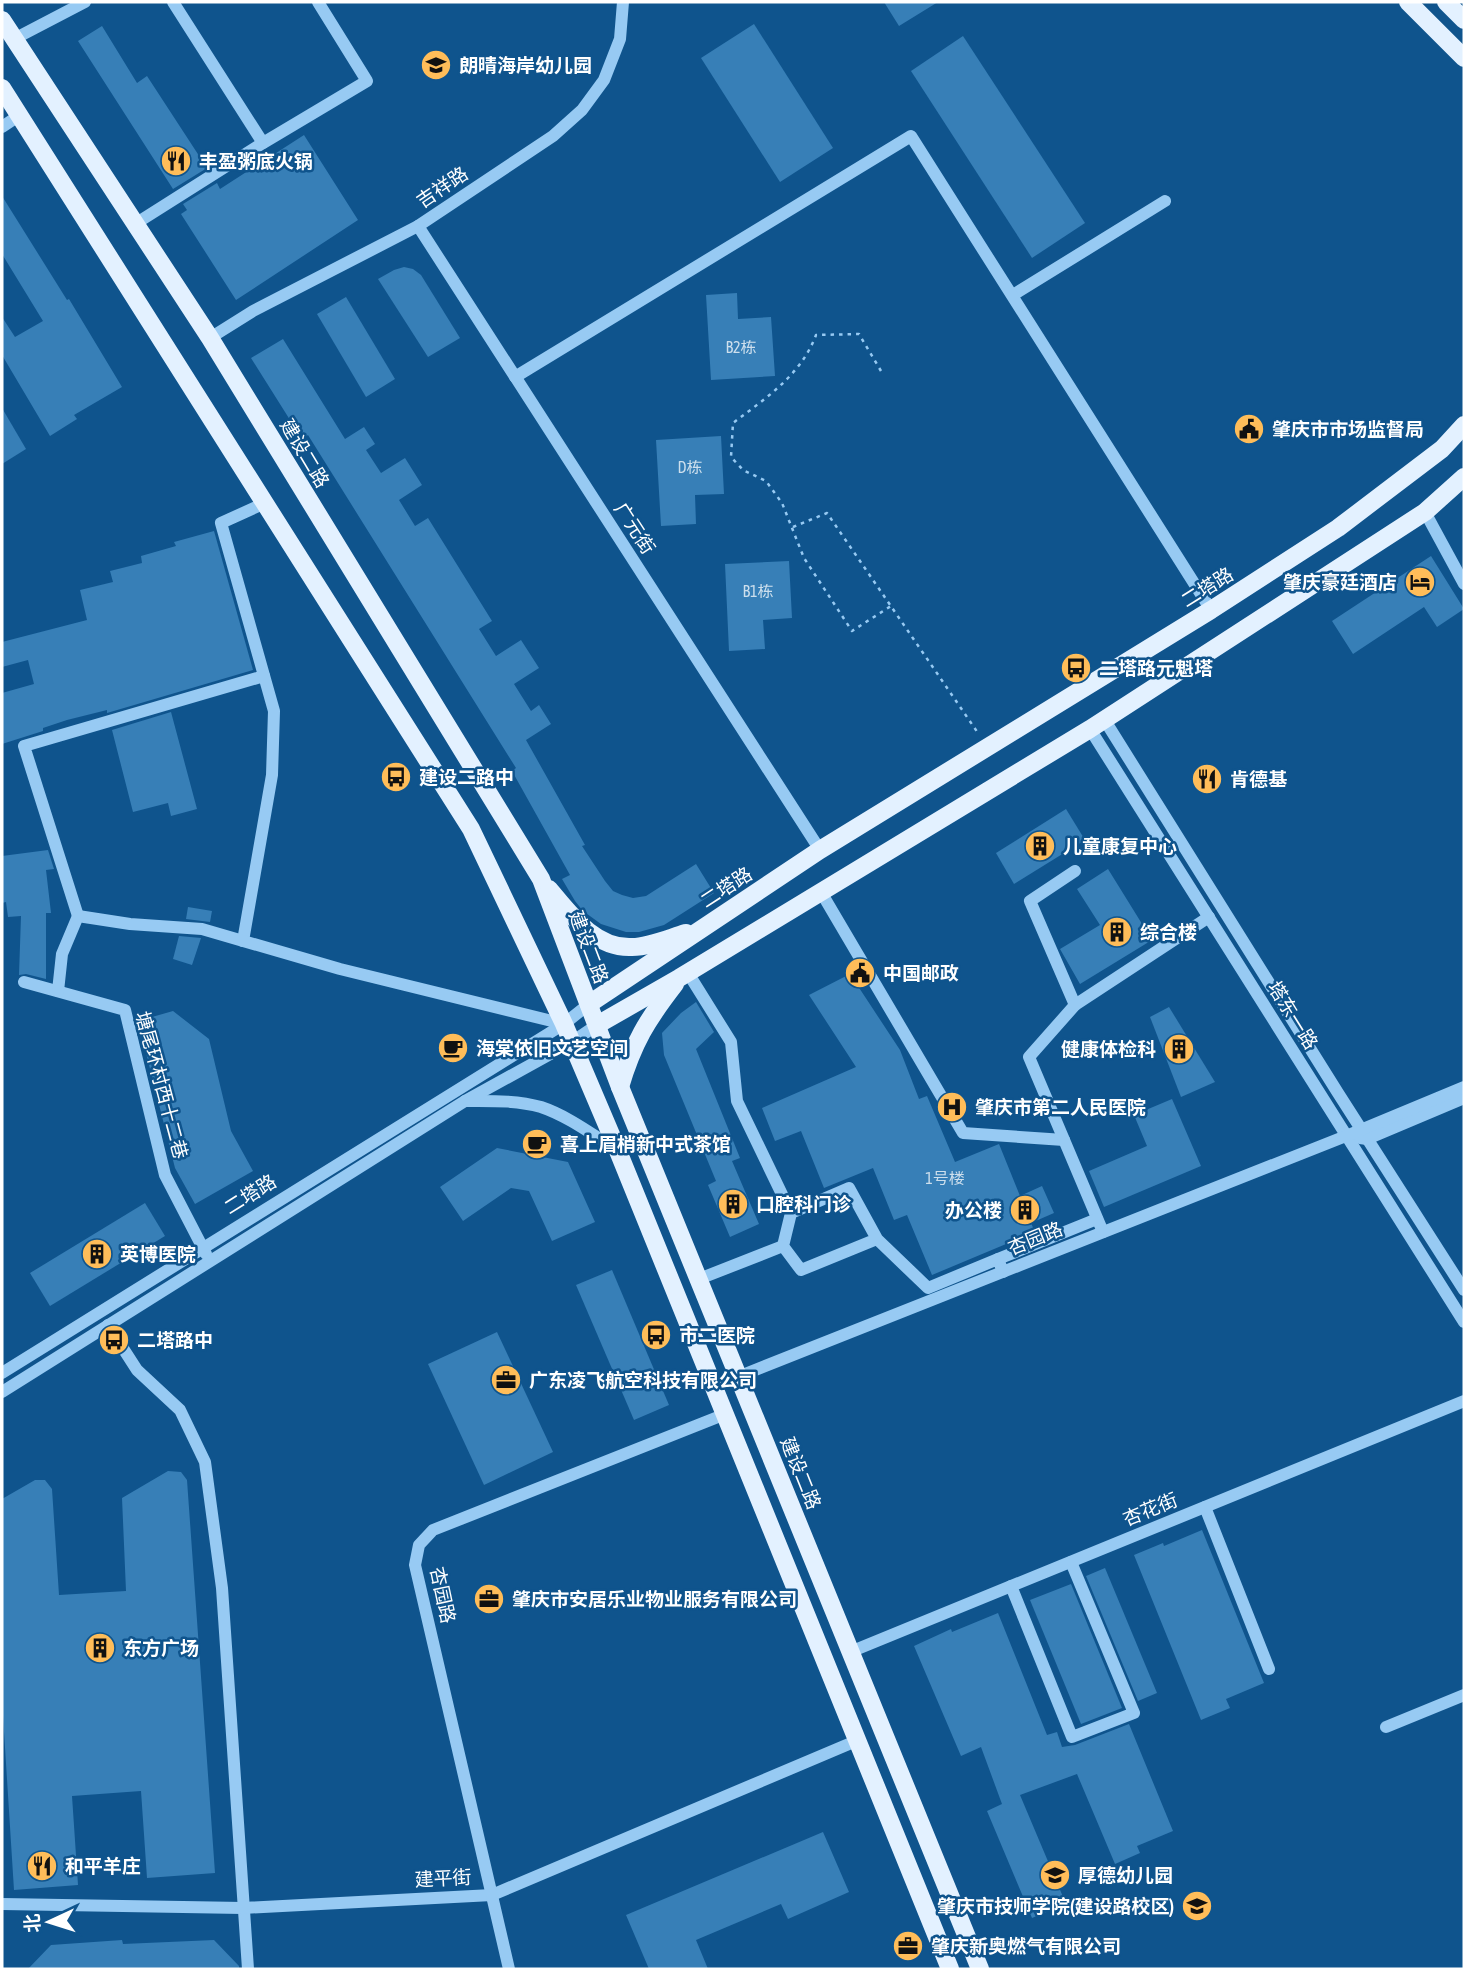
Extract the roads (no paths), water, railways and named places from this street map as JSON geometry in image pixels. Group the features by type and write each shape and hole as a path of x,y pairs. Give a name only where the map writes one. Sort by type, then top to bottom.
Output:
{"main road":[{"path":"1408,2 1464,58"},
{"path":"1446,2 1464,20"},
{"name":"建设二路","path":"2,20 210,338 541,879 620,1087 980,1969"},
{"path":"2,88 471,829 564,1024 618,1151 950,1969"},
{"name":"二塔路","path":"589,1004 820,850 1211,610 1338,528 1442,449 1464,425"},
{"path":"597,1025 1097,724 1425,512 1464,477"},
{"path":"471,829 484,831 496,824 502,816"},
{"path":"541,879 575,920 610,944 632,947 699,930"},
{"path":"620,1087 637,1038 649,1017 683,975"}],"street":[{"path":"14,39 85,2"},
{"path":"173,2 263,143"},
{"path":"135,224 367,81 318,2"},
{"name":"吉祥路","path":"210,338 253,311 418,226 553,136 582,110 604,80 620,39 623,2"},
{"path":"2,127 20,115"},
{"path":"515,377 911,136 1211,610"},
{"path":"1013,295 1165,201"},
{"name":"广元街","path":"418,226 820,850"},
{"path":"243,941 272,775 274,711 221,523 265,503"},
{"path":"1425,512 1464,584"},
{"path":"58,991 62,954 78,916 24,746 264,676"},
{"name":"塔东一路","path":"1097,724 1209,918 1464,1322"},
{"name":"塔东一路","path":"1097,724 1464,1290"},
{"path":"1075,871 1030,901 1075,1004"},
{"path":"821,892 963,1133 1064,1140"},
{"path":"78,916 131,924 202,929 340,969 564,1024"},
{"path":"1103,1232 1029,1057 1075,1004 1209,918"},
{"path":"683,975 731,1042 737,1101 791,1213 783,1245 801,1270 877,1239"},
{"name":"塘尾环村西十二巷","path":"24,982 125,1010 165,1175 209,1262"},
{"name":"二塔路","path":"2,1373 564,1024 589,1004"},
{"name":"二塔路","path":"2,1392 465,1101 572,1042 597,1025"},
{"name":"杏园路","path":"1364,1134 1464,1087"},
{"name":"杏园路","path":"740,1376 1000,1266 1103,1232 1346,1136 1364,1134 1464,1098"},
{"path":"465,1101 505,1101 541,1107 578,1125 618,1151"},
{"path":"791,1213 849,1188 877,1239 928,1288 1000,1266 1097,1219"},
{"path":"699,1279 783,1245"},
{"path":"108,1325 137,1370 180,1410 205,1462 222,1588 248,1969"},
{"name":"杏花街","path":"850,1652 1464,1401"},
{"name":"杏园路","path":"509,1969 415,1565 419,1545 433,1530 723,1415"},
{"path":"1205,1507 1269,1669"},
{"path":"1011,1586 1072,1737 1134,1713 1071,1562"},
{"path":"1386,1727 1464,1695"},
{"name":"建平街","path":"2,1905 243,1908 492,1895 856,1741"}],"place":[{"name":"朗晴海岸幼儿园","path":"436,65"},
{"name":"丰盈粥底火锅","path":"176,161"},
{"name":"肇庆市市场监督局","path":"1249,429"},
{"name":"肇庆豪廷酒店","path":"1420,582"},
{"name":"二塔路元魁塔","path":"1076,668"},
{"name":"建设二路中","path":"396,777"},
{"name":"肯德基","path":"1207,779"},
{"name":"儿童康复中心","path":"1040,846"},
{"name":"综合楼","path":"1117,932"},
{"name":"中国邮政","path":"860,973"},
{"name":"海棠依旧文艺空间","path":"453,1048"},
{"name":"健康体检科","path":"1179,1049"},
{"name":"肇庆市第二人民医院","path":"952,1107"},
{"name":"喜上眉梢新中式茶馆","path":"537,1144"},
{"name":"口腔科门诊","path":"733,1204"},
{"name":"办公楼","path":"1025,1210"},
{"name":"英博医院","path":"97,1254"},
{"name":"市二医院","path":"656,1335"},
{"name":"二塔路中","path":"114,1340"},
{"name":"广东凌飞航空科技有限公司","path":"506,1380"},
{"name":"肇庆市安居乐业物业服务有限公司","path":"489,1599"},
{"name":"东方广场","path":"100,1648"},
{"name":"和平羊庄","path":"42,1866"},
{"name":"厚德幼儿园","path":"1055,1875"},
{"name":"肇庆市技师学院(建设路校区)","path":"1197,1906"},
{"name":"肇庆新奥燃气有限公司","path":"908,1946"}]}
